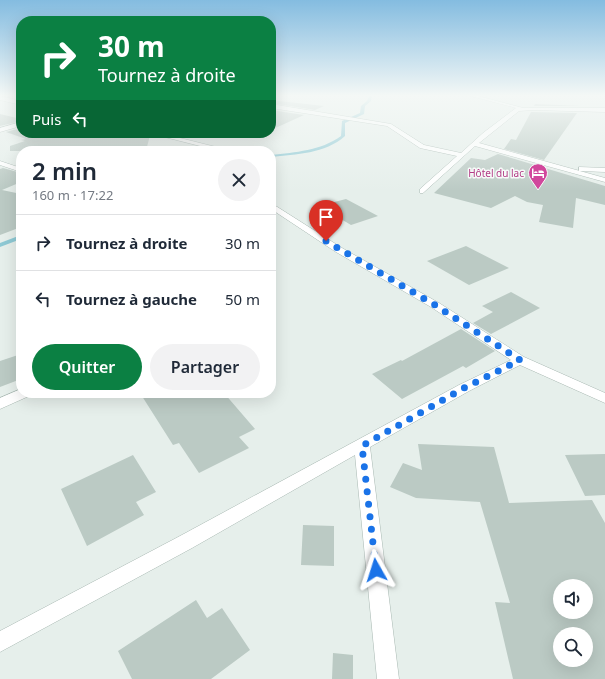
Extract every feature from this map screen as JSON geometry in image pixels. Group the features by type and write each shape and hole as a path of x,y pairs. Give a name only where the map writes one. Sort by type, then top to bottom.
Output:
{"street":[{"path":"393,128 422,147 461,155"},
{"path":"423,192 461,155 494,128"},
{"path":"173,138 208,146"},
{"path":"474,144 553,167 605,180"},
{"path":"0,163 16,168"},
{"path":"553,167 605,170"},
{"path":"276,208 339,250 435,305 520,360 605,398"},
{"path":"0,642 362,446 464,388 520,360"},
{"path":"0,404 16,397"},
{"path":"362,446 388,679"}],"building":[{"path":"523,128 567,128 544,160 504,149 511,139 516,140"},
{"path":"16,129 16,136 6,132"},
{"path":"23,138 149,138 147,146 16,146 16,151 10,151 10,146 25,141 21,140 26,139"},
{"path":"498,154 605,186 605,205 576,198 573,228 539,222 543,205 527,202 515,196 491,208 434,193 471,158 485,160"},
{"path":"3,168 16,172 16,184 2,190 16,193 16,229 0,235 0,169"},
{"path":"346,199 378,216 351,225 319,206"},
{"path":"466,246 509,268 469,285 427,261"},
{"path":"511,292 540,308 491,334 473,323 493,312 482,306"},
{"path":"461,329 495,351 466,368 463,366 402,399 372,374 401,360 402,361"},
{"path":"16,356 16,381 0,387 0,361"},
{"path":"143,398 228,398 255,429 239,437 249,448 199,473 179,443 173,445"},
{"path":"418,444 494,447 509,503 592,500 605,523 605,679 513,679 495,602 510,603 480,502 416,498 390,487 403,463 422,470"},
{"path":"605,454 605,495 585,496 565,455"},
{"path":"133,455 156,492 136,502 144,515 87,546 61,489"},
{"path":"303,525 334,526 334,566 301,565"},
{"path":"196,600 207,618 222,608 250,650 211,679 132,679 118,651"},
{"path":"333,653 353,655 353,679 332,679"}],"waterway":[{"path":"276,155 299,153 327,146 343,136 343,128"},
{"path":"0,245 16,239"}],"place":[{"name":"Hôtel du lac","path":"538,190"}],"route":[{"path":"326,241 435,305 520,360 464,388 362,446 376,570"}]}
